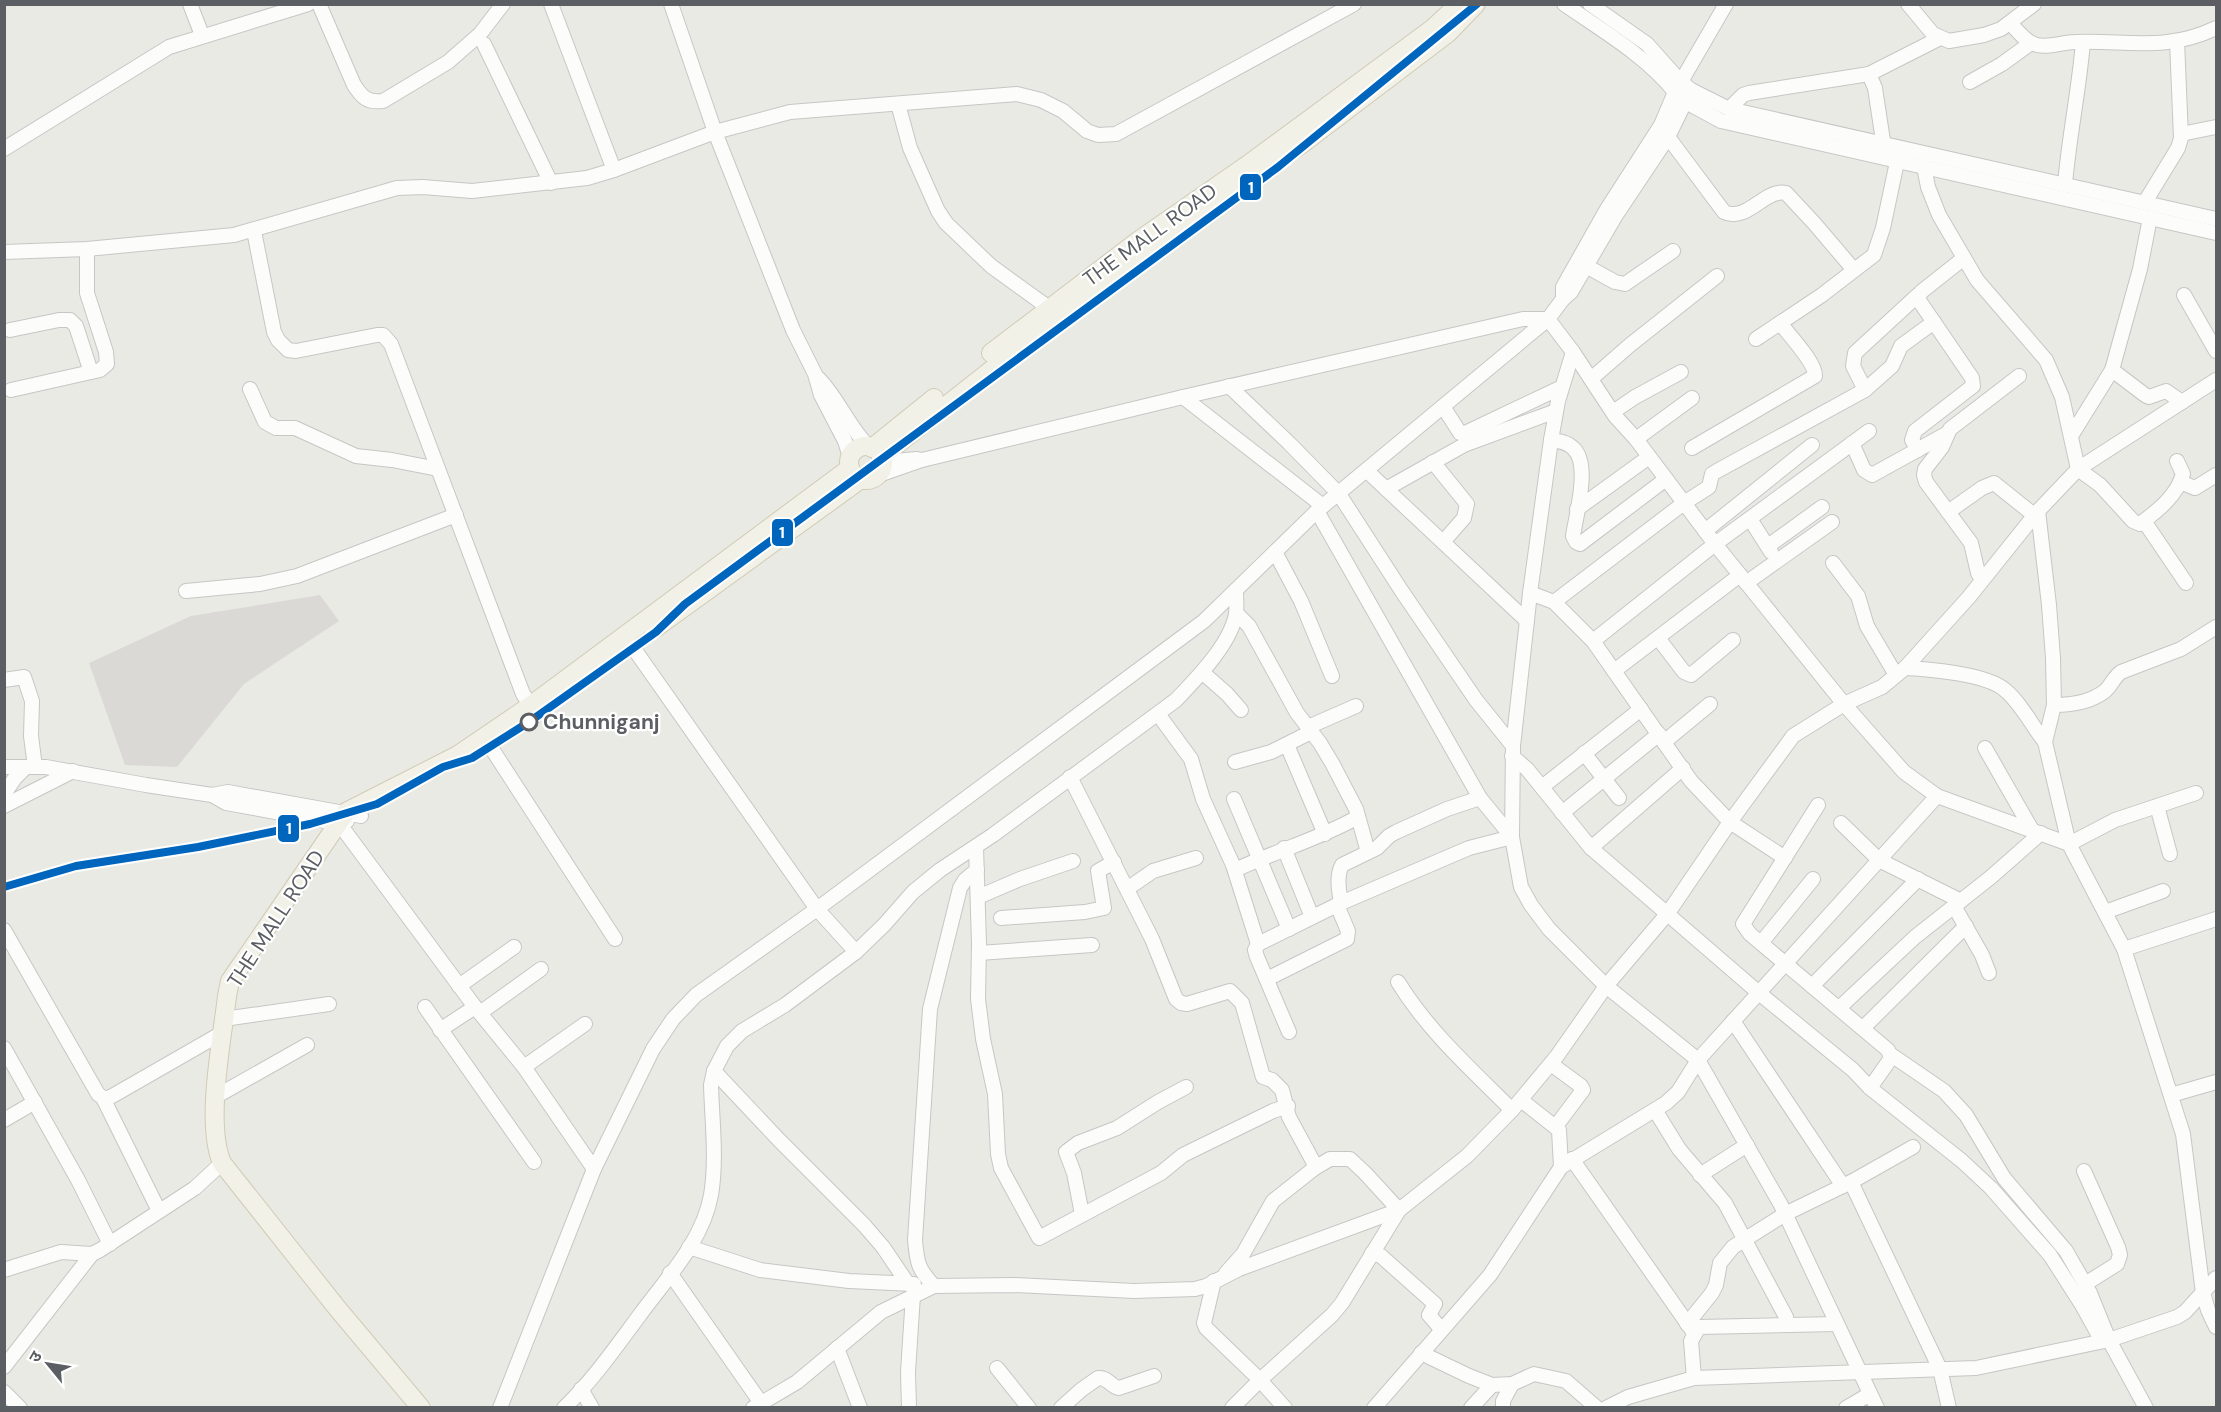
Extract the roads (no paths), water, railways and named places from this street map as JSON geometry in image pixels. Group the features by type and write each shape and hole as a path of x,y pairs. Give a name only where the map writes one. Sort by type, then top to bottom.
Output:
{"main road":[{"name":"THE MALL ROAD","path":"1374,80 1459,4"},
{"name":"THE MALL ROAD","path":"421,1407 337,1308 222,1163 216,1149 214,1134 215,1097 226,996 230,981 348,820 533,710 632,646 868,462 1047,315 1161,234 1255,159 1448,33 1476,4"},
{"name":"THE MALL ROAD","path":"348,820 463,764 490,746 533,710 868,462"}],"street":[{"path":"190,4 202,35"},
{"path":"4,149 169,47 308,4"},
{"path":"319,4 354,85 362,97 375,102 383,100 448,62 480,34 503,4"},
{"path":"551,4 614,170"},
{"path":"671,4 715,132 792,330 815,374 821,395 846,441 868,462 921,460 1229,386 1523,319 1548,320 1573,352 1613,412 1715,544 1844,704 1904,772 1937,796 2069,844 2115,820 2196,793"},
{"path":"4,252 87,249 234,235 397,188 423,187 472,191 587,178 715,132 790,112 1026,95 1063,111 1087,131 1098,135 1116,134 1354,4"},
{"path":"1564,4 1629,50 1721,121 1889,156 2065,184 2217,219"},
{"path":"1590,4 1647,44 1683,92 1729,109 1924,167 2217,233"},
{"path":"500,1407 594,1169 653,1049 673,1019 696,995 817,909 1204,621 1320,509 1548,320 1571,292 1616,215 1668,137 1683,92 1726,4"},
{"path":"1908,4 1933,34 1949,41 1984,35 2001,29 2034,4"},
{"path":"2010,23 2031,43 2043,46 2083,42 2145,45 2178,41 2217,28"},
{"path":"1729,109 1743,95 1749,93 1869,74 1940,38"},
{"path":"2145,202 2178,148 2181,134 2178,41"},
{"path":"2065,184 2068,149 2078,99 2083,42"},
{"path":"1970,82 2002,64 2031,43"},
{"path":"484,44 551,183"},
{"path":"1756,339 1854,270 1877,250 1889,156 1875,88 1869,74"},
{"path":"1563,300 1563,287 1607,209 1683,92"},
{"path":"898,104 910,148 946,224 1047,315"},
{"path":"2181,134 2217,127"},
{"path":"1668,137 1724,212 1734,215 1777,192 1786,193 1854,270"},
{"path":"1924,167 1928,187 1939,215 1977,280 2046,360 2062,397 2078,469 2100,485 2133,521 2140,524 2168,501 2180,482 2183,474 2177,460"},
{"path":"2071,436 2112,370 2140,269 2150,218"},
{"path":"254,231 278,340 288,350 296,351 377,334 387,337 523,694 533,710"},
{"path":"11,390 105,368 107,358 87,292 87,249"},
{"path":"1586,266 1615,282 1625,284 1673,251"},
{"path":"1866,390 1852,366 1855,352 1918,295 1964,258"},
{"path":"1591,379 1717,276"},
{"path":"1918,295 1918,299 1972,378 1973,386 1915,431 1912,440 1918,450"},
{"path":"2184,295 2217,351"},
{"path":"10,330 59,320 70,320 76,326 91,372"},
{"path":"1554,602 1684,503 1709,487 1712,474 1866,390 1892,366 1901,346 1934,322"},
{"path":"1692,448 1815,376 1810,362 1780,323"},
{"path":"1573,352 1562,387 1551,440 1530,593 1513,751 1512,837 1521,887 1531,906 1549,929 1606,986 1698,1060 1785,1214 1877,1407"},
{"path":"2112,370 2149,397 2166,391 2182,402"},
{"path":"1613,412 1680,372"},
{"path":"815,374 829,389 868,462"},
{"path":"1982,580 1978,573 1971,543 1926,482 1924,475 1928,464 1956,424 2019,376"},
{"path":"1229,386 1339,494 1476,700 1513,751 1591,848 1759,993 1853,1070 1870,1088 1962,1161 1991,1188 2050,1255 2146,1407"},
{"path":"689,1247 760,1270 911,1290 934,1286 1014,1285 1134,1292 1195,1289 1399,1210 1467,1156 1517,1105 1551,1064 1606,986 1668,913 1730,822 1793,736 1844,704 1882,687 1900,671 1982,580 2036,513 2078,469 2182,402 2214,386"},
{"path":"1444,408 1460,434 1562,387"},
{"path":"250,389 265,422 270,426 295,428 356,456 438,469"},
{"path":"1183,397 1320,509 1480,798 1512,837"},
{"path":"1636,439 1692,398"},
{"path":"1386,489 1464,445 1556,411"},
{"path":"1593,641 1715,544 1869,431"},
{"path":"1852,443 1864,470 1872,474 1948,433"},
{"path":"1551,440 1564,442 1578,453 1582,476 1573,536 1580,544 1666,479"},
{"path":"1705,531 1812,445"},
{"path":"1577,509 1649,457"},
{"path":"1433,462 1467,504 1464,518 1443,542"},
{"path":"1367,471 1527,621"},
{"path":"2180,482 2195,488 2217,475"},
{"path":"1948,512 1982,488 1994,483 2036,513 2049,604 2054,705 2045,742"},
{"path":"1768,546 1822,507"},
{"path":"186,591 260,584 297,576 456,515"},
{"path":"1750,519 1777,561"},
{"path":"1614,671 1743,579 1777,561 1832,522"},
{"path":"2144,522 2186,583"},
{"path":"1275,552 1301,601 1332,676"},
{"path":"1833,563 1858,596 1867,626 1900,671"},
{"path":"564,1407 608,1359 689,1247 702,1224 711,1196 714,1156 711,1085 714,1071 727,1046 742,1031 785,1005 856,952 913,892 940,870 976,847 1176,700 1202,672 1221,645 1236,613 1236,590"},
{"path":"1530,593 1554,602 1593,641 1691,781 1730,822 1785,858"},
{"path":"1236,613 1249,626 1282,688 1332,763 1356,809 1368,852"},
{"path":"2054,705 2076,704 2096,696 2104,692 2115,676 2121,672 2181,649 2217,627"},
{"path":"1658,638 1684,672 1691,675 1733,640"},
{"path":"632,646 817,909 856,952"},
{"path":"1900,671 1933,669 1995,684 2010,695 2045,742 2069,844 2124,949 2183,1134 2203,1293 2212,1308 2217,1328"},
{"path":"1202,672 1241,710"},
{"path":"4,680 24,677 32,702 30,768"},
{"path":"1562,813 1604,778 1710,704"},
{"path":"1235,762 1287,745 1356,706"},
{"path":"1542,787 1641,709"},
{"path":"1158,714 1191,759 1203,799 1235,870 1258,944"},
{"path":"1287,745 1325,834"},
{"path":"490,746 615,939"},
{"path":"1985,748 2036,832"},
{"path":"1584,753 1620,798"},
{"path":"4,767 45,767 73,771 212,795 226,803 325,821 348,820 459,986 524,1066 594,1169"},
{"path":"4,794 15,778 30,768"},
{"path":"1591,848 1683,768"},
{"path":"4,806 73,771"},
{"path":"1070,777 1152,939 1176,999 1187,1004 1230,991 1242,1003 1263,1077 1272,1080 1282,1090 1289,1117 1316,1167 1313,1169"},
{"path":"1374,1407 1490,1275 1567,1163 1666,1103 1678,1092 1698,1060 1937,796"},
{"path":"1267,979 1347,939 1348,931 1339,904 1340,867 1381,846 1389,836 1396,832 1447,809 1480,798"},
{"path":"1234,799 1289,929"},
{"path":"1818,805 1743,924 1750,934 1863,1028 1890,1054 1944,1091 1966,1115 1994,1165 2057,1240 2085,1284 2105,1340"},
{"path":"2157,806 2170,854"},
{"path":"1235,870 1284,848 1325,834 1358,817"},
{"path":"1841,823 1879,860 1918,879 1958,903 1966,926 1989,973"},
{"path":"1839,1008 1915,937 1991,877 2036,832"},
{"path":"1289,1032 1255,950 1258,944 1339,904 1468,848 1512,837"},
{"path":"976,847 978,999 995,1094 997,1141 1001,1168 1039,1238 1161,1173 1183,1155 1273,1111 1288,1106"},
{"path":"1284,848 1312,917"},
{"path":"1127,889 1153,871 1196,858"},
{"path":"978,897 1020,879 1073,861"},
{"path":"1001,918 1085,912 1104,908 1098,871 1114,862"},
{"path":"934,1286 921,1272 917,1262 915,1240 930,1009 960,888 965,880 977,870"},
{"path":"1761,943 1813,879"},
{"path":"1812,986 1918,879"},
{"path":"2105,912 2163,891"},
{"path":"2124,949 2217,918"},
{"path":"1863,1028 1966,926"},
{"path":"4,930 98,1094 103,1098 159,1211"},
{"path":"979,953 1092,945"},
{"path":"459,986 514,947"},
{"path":"440,1030 478,1010 541,969"},
{"path":"1398,982 1444,1043 1517,1105 1556,1126 1567,1163 1690,1329 1694,1378"},
{"path":"103,1098 107,1099 114,1095 223,1026 329,1004"},
{"path":"425,1007 534,1162"},
{"path":"1734,1021 1847,1184 1940,1369 1949,1407"},
{"path":"524,1066 585,1024"},
{"path":"215,1097 307,1045"},
{"path":"4,1048 78,1180 110,1244"},
{"path":"1870,1088 1888,1064 1890,1054"},
{"path":"1551,1064 1581,1086 1583,1090 1556,1126"},
{"path":"714,1071 864,1226 883,1248 911,1290 909,1407"},
{"path":"2171,1095 2217,1082"},
{"path":"1082,1214 1074,1173 1066,1152 1078,1143 1118,1128 1186,1087"},
{"path":"4,1120 35,1102"},
{"path":"1655,1110 1679,1149 1725,1203 1786,1317 1786,1324"},
{"path":"1700,1175 1747,1145"},
{"path":"1690,1329 1716,1286 1723,1258 1746,1239 1785,1214 1847,1184 1913,1147"},
{"path":"1285,1407 1206,1328 1204,1323 1219,1278 1243,1254 1273,1202 1313,1169 1330,1160 1350,1159 1399,1210"},
{"path":"4,1367 92,1254 195,1188 222,1163"},
{"path":"2084,1171 2120,1255 2117,1264 2085,1284"},
{"path":"1232,1407 1332,1315 1342,1303 1399,1210"},
{"path":"4,1270 61,1252 92,1254"},
{"path":"1372,1253 1381,1256 1435,1304 1429,1315 1442,1329"},
{"path":"670,1273 757,1405 797,1382 911,1290"},
{"path":"1606,1407 1628,1397 1694,1378 1976,1368 2105,1340 2177,1317 2185,1312 2217,1278"},
{"path":"1690,1329 1705,1325 1836,1324"},
{"path":"837,1348 860,1407"},
{"path":"1421,1353 1492,1385 1512,1384 1534,1374 1566,1381 1597,1407"},
{"path":"997,1368 1029,1407"},
{"path":"1061,1407 1098,1378 1106,1379 1115,1388 1119,1388 1154,1376"},
{"path":"1503,1407 1503,1401 1512,1384"},
{"path":"1471,1407 1492,1385"},
{"path":"582,1389 592,1407"},
{"path":"4,1392 20,1407"},
{"path":"1846,1407 1870,1394"}],"place":[{"name":"Chunniganj","path":"529,722"}]}
